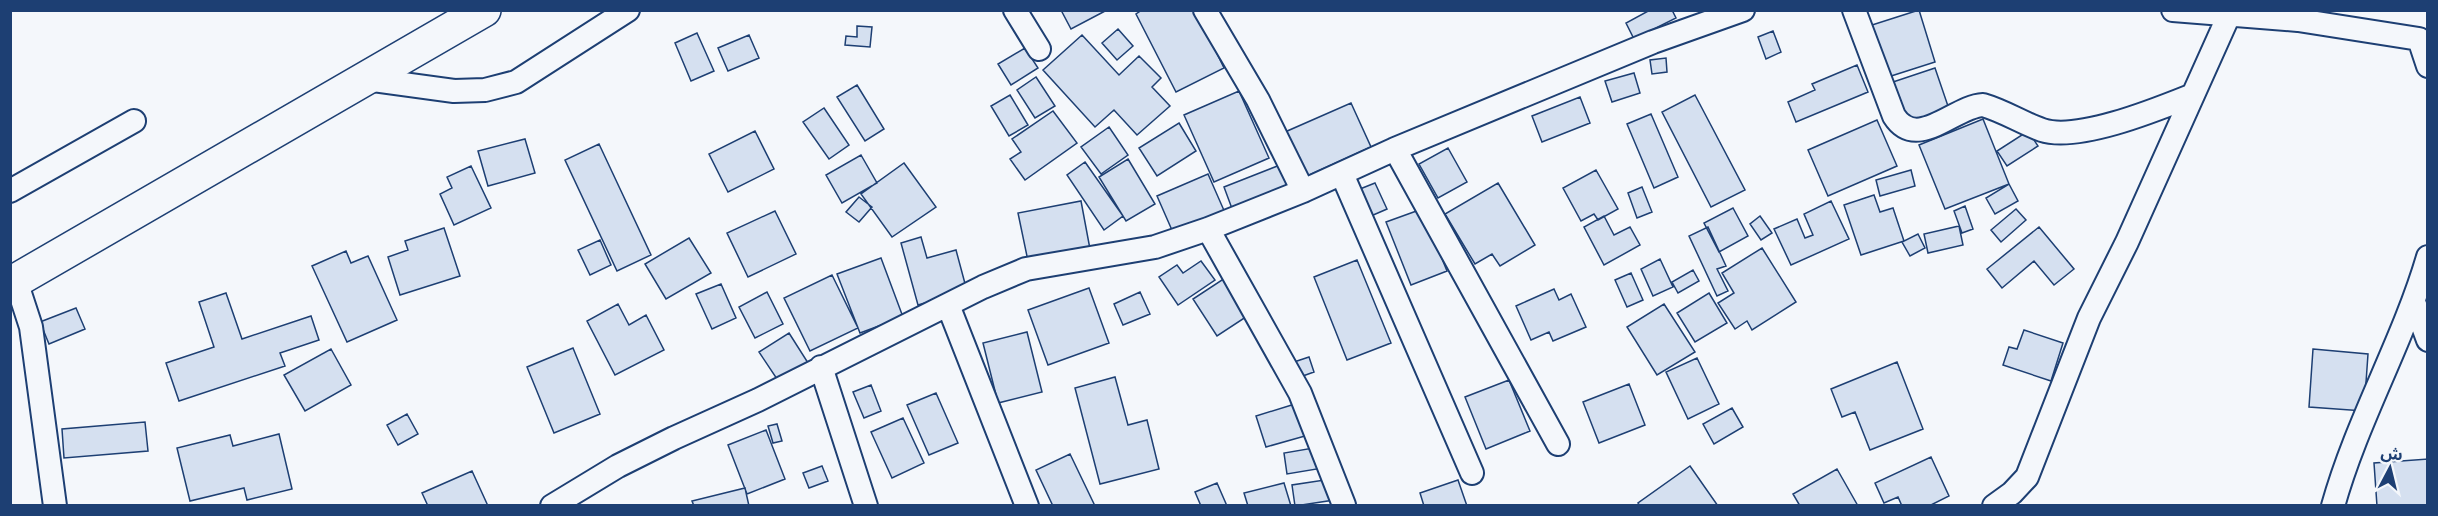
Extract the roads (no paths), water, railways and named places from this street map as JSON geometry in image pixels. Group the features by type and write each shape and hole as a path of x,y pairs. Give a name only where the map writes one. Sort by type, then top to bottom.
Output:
{"main road":[{"path":"13,283 484,10"}],"street":[{"path":"366,79 454,91 485,90 516,82 628,10"},
{"path":"1015,10 1039,49"},
{"path":"1205,10 1258,100 1303,191"},
{"path":"552,506 576,498 674,438 758,400 948,305 1026,270 1155,247 1208,229 1653,42 1743,10"},
{"path":"1854,10 1894,116 1899,123 1909,129 1920,130 1935,126 1974,105 1983,105 2042,130 2059,132 2132,118 2193,95"},
{"path":"2173,10 2298,20 2423,38 2427,66"},
{"path":"1994,506 2012,493 2027,477 2080,338 2229,15"},
{"path":"10,191 134,122"},
{"path":"1395,149 1558,444"},
{"path":"1342,174 1472,474"},
{"path":"1208,229 1300,393 1344,505"},
{"path":"2333,506 2342,472 2414,302 2427,257"},
{"path":"13,283 31,327 55,506"},
{"path":"2414,302 2427,340"},
{"path":"948,305 1027,506"},
{"path":"821,367 866,506"}]}
